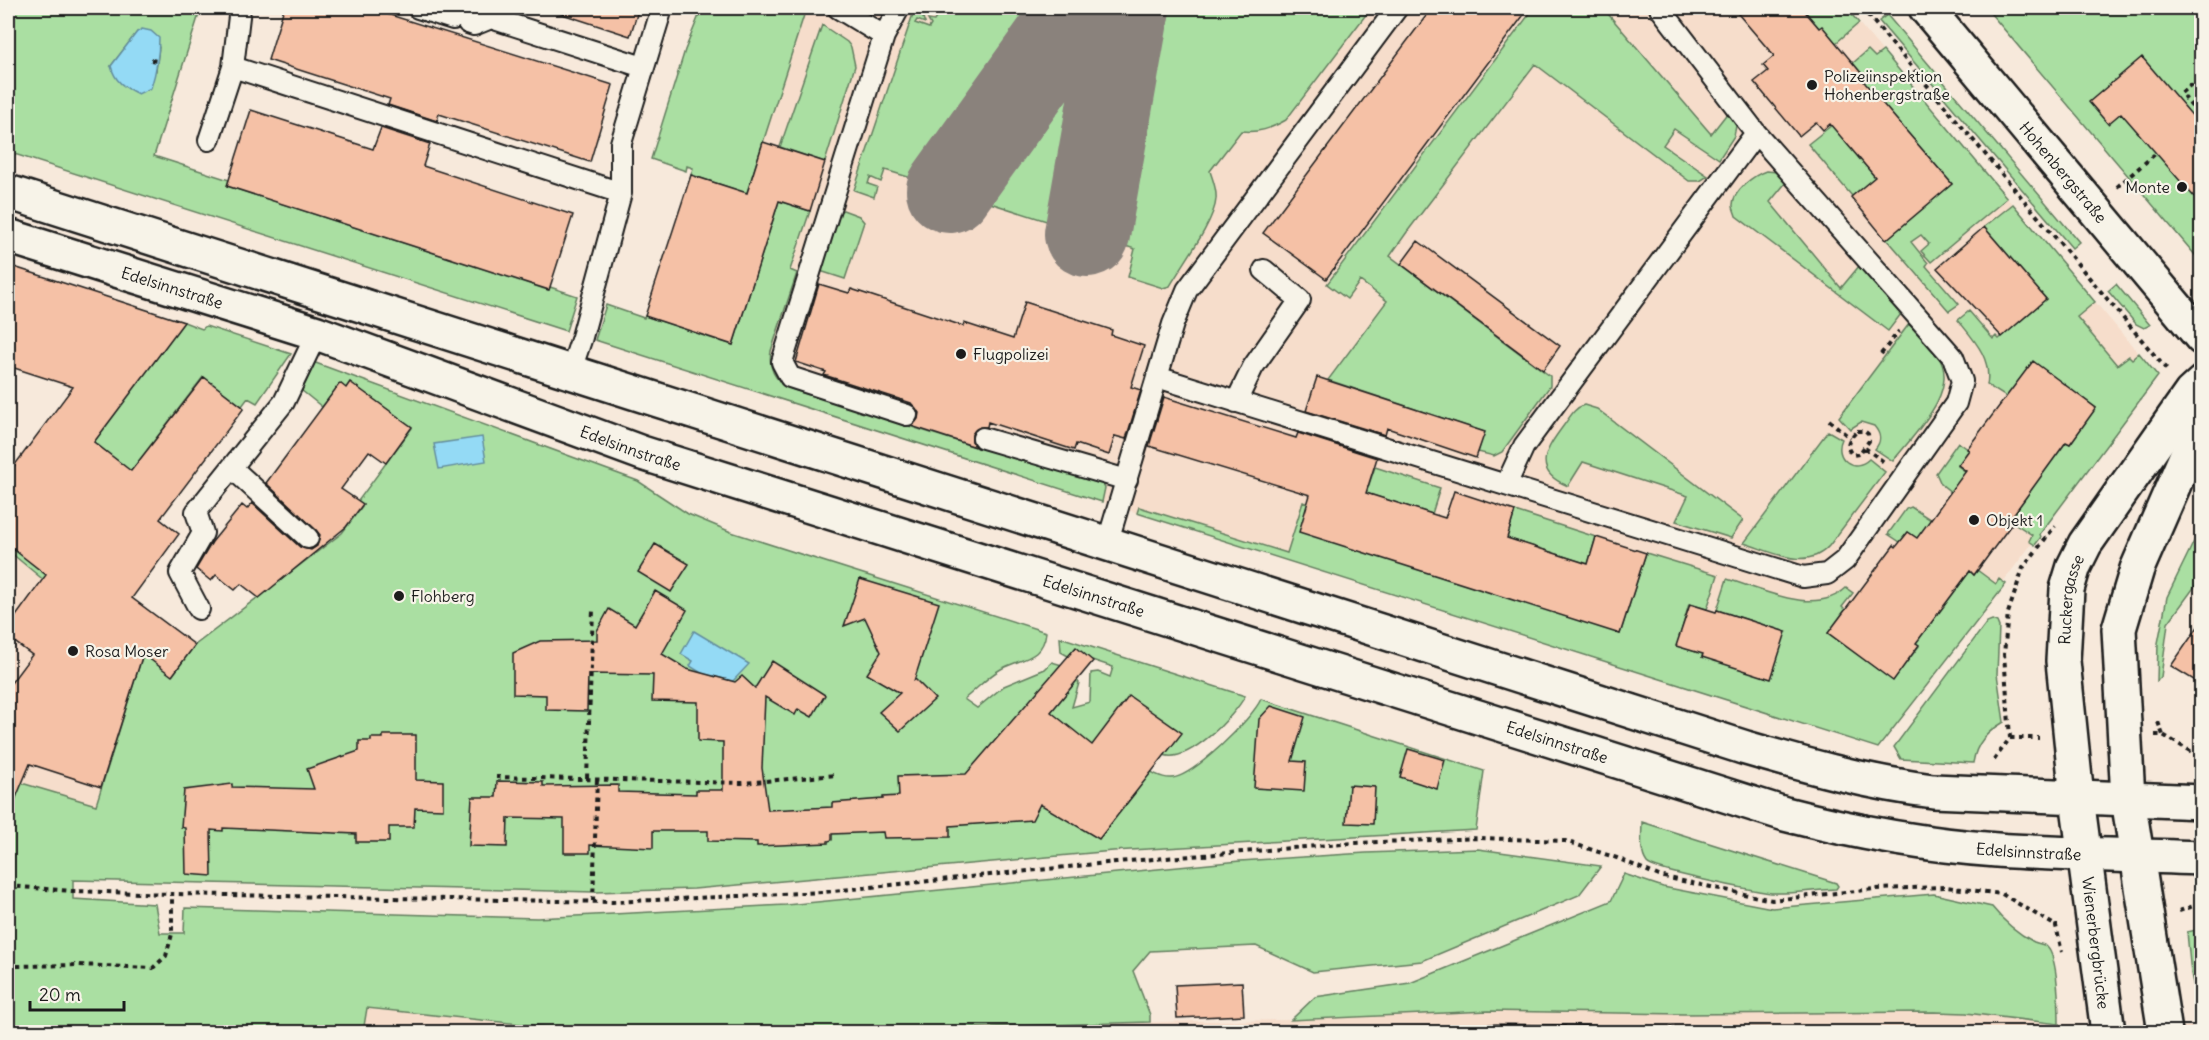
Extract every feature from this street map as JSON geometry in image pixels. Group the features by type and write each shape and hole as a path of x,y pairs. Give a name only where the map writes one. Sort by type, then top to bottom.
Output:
{"main road":[{"name":"Hohenbergstraße","path":"1926,8 2202,338"},
{"path":"8,192 1814,768 1893,786 1933,791 2202,802"},
{"name":"Edelsinnstraße","path":"8,236 317,333 654,456 1785,814 1827,825 1972,848 2202,858"},
{"name":"Ruckergasse","path":"2085,853 2063,661 2067,589 2074,566 2085,544 2191,393 2202,383"},
{"path":"2165,1032 2128,799 2119,629 2137,569 2202,420"},
{"name":"Wienerbergbrücke","path":"2085,853 2108,1032"}],"lane":[{"path":"209,140 232,67 240,8"},
{"path":"418,8 474,25 487,13 643,67"},
{"path":"570,373 621,193 621,143 662,8"},
{"path":"838,8 884,36"},
{"path":"899,8 884,36 782,362 790,377 907,415"},
{"path":"1107,544 1173,324 1187,290 1397,8"},
{"path":"1157,377 1803,577 1827,574 1845,560 1956,403 1962,381 1953,357 1756,133 1660,8"},
{"path":"232,67 621,193"},
{"path":"1506,485 1524,446 1756,133"},
{"path":"1236,402 1253,367 1300,300 1264,270"},
{"path":"200,609 180,573 203,533 196,512 284,402 317,333"},
{"path":"983,438 1127,480"},
{"path":"232,468 308,538"}],"path":[{"path":"1862,8 2170,373"},
{"path":"151,60 157,61"},
{"path":"2199,119 2181,93 2202,75"},
{"path":"2093,207 2155,154"},
{"path":"1829,420 1850,438"},
{"path":"1857,431 1864,431 1868,434 1869,441 1859,454 1853,455 1848,451 1847,446 1850,438 1857,431"},
{"path":"587,778 593,609"},
{"path":"2148,735 2163,735 2202,758"},
{"path":"1990,767 2010,738 2031,738"},
{"path":"496,777 742,783 837,775"},
{"path":"593,902 597,778"},
{"path":"8,886 72,891 172,894 593,902 823,892 1116,862 1355,843 1481,838 1566,841 1617,858 1659,876 1772,900 1874,889 1946,887 2002,894 2056,926"},
{"path":"2001,888 2002,894"},
{"path":"8,964 153,968 166,956 172,933 172,894"},
{"path":"2184,911 2202,903"}],"shaded area":[{"path":"710,8 1846,8 2158,376 1878,748 693,372 705,336 701,335 734,189 731,188"},
{"name":"Rosa Moser","path":"8,495 37,518 12,553 46,582 101,787 96,806 8,779"},
{"path":"367,1008 595,1032 363,1032"},
{"path":"1488,1011 1684,1014 1940,1012 1966,1013 2051,1024 2202,1027 2201,1032 825,1032 1291,1020"}],"green space":[{"path":"8,8 201,8 154,156 229,180 227,186 548,290 550,287 577,296 566,331 8,152","holes":["137,32 159,47 156,71 111,66"]},
{"path":"702,8 798,8 805,12 701,335 733,345 779,201 810,211 790,270 797,273 771,351 772,369 781,382 791,389 979,448 981,444 1101,482 1105,488 1102,502 595,340 606,305 688,330 734,189 691,175 693,168 687,166 686,171 651,159 685,50"},
{"path":"915,8 927,8 931,16 925,15 923,18 925,23 917,20 915,23 929,28 931,25 928,20 934,21 936,18 930,8 1070,8 941,187 885,170 881,182 870,177 868,184 877,187 874,197 854,190"},
{"path":"1140,8 1371,8 1286,120 1264,130 1241,131 1210,171 1216,195 1210,219 1170,286 1163,288 1128,277 1135,249 1093,236 1130,21"},
{"path":"1534,8 1603,8 1711,134 1729,111 1736,126 1734,136 1719,159 1674,129 1663,145 1708,176 1700,181 1689,181 1535,64 1407,232 1390,256 1550,376 1550,386 1502,452 1494,456 1478,452 1484,432 1328,380 1387,301 1360,281 1347,299 1327,284"},
{"path":"1802,8 1846,8 1859,23 1836,43"},
{"path":"1986,8 2201,8 2201,262"},
{"path":"1090,11 1117,31 1081,232 959,193"},
{"path":"1887,15 2079,242 2072,248 1879,21"},
{"path":"822,25 847,42 851,47 855,66 825,162 780,147"},
{"path":"1868,50 1875,57 1883,51 2007,198 1931,262 1921,251 1929,244 1921,235 1911,242 1928,263 1926,266 1959,304 1949,311 1887,239 1952,184 1864,82 1867,80 1853,63"},
{"path":"1832,125 1875,177 1852,196 1808,144"},
{"path":"1766,171 1778,172 1788,180 1770,202 1841,288 1860,265 1901,314 1888,331 1736,216 1733,206 1740,189"},
{"path":"2013,204 2095,302 2077,317 2117,365 2129,356 2132,359 2139,353 2158,376 2040,534 2041,537 2035,545 2029,541 2032,535 2013,522 2016,518 2013,515 2066,442 2070,444 2096,408 2033,362 2006,397 1987,385 1987,366 1984,358 1976,342 1958,320 1969,311 1993,339 1996,336 1999,339 2046,299 1984,227"},
{"path":"843,210 859,216 864,222 845,279 817,270 837,213"},
{"path":"2116,284 2150,325 2144,328 2136,324 2108,291"},
{"path":"184,322 202,329 206,326 291,354 257,403 248,398 242,406 203,377 46,582 11,553"},
{"path":"1909,324 1938,356 1943,369 1943,383 1932,412 1893,461 1875,449 1880,437 1874,426 1861,422 1850,429 1839,417"},
{"path":"313,362 638,481 688,514 731,532 1046,632 1041,648 1036,653 996,672 964,699 977,708 1004,686 1045,669 1052,662 1065,666 1079,683 1072,707 1090,702 1091,673 1098,672 1110,677 1113,667 1092,660 1075,660 1061,652 1060,637 1245,696 1221,726 1197,746 1174,756 1164,755 1160,761 1149,752 1139,764 1154,774 1172,778 1194,768 1235,732 1261,699 1484,771 1476,830 1113,851 694,889 595,892 73,880 73,899 155,904 160,933 184,933 185,908 537,918 786,905 1240,861 1478,849 1601,866 1579,895 1422,961 1313,972 1256,946 1150,951 1133,971 1150,1015 1150,1022 825,1032 595,1032 367,1008 363,1032 8,1032 8,779 96,805 143,654 173,675 195,645 342,533 363,505 358,501 412,428 350,382 346,388 340,384 322,407 301,390"},
{"path":"1584,405 1597,409 1743,520 1731,538 1676,521 1688,496 1583,462 1568,486 1556,480 1549,473 1545,458 1552,442 1573,413"},
{"path":"1828,431 1842,439 1840,452 1846,462 1857,465 1869,459 1885,472 1829,546 1820,554 1799,559 1744,543"},
{"path":"1958,442 1969,450 1958,466 1977,480 1951,492 1941,484 1936,473"},
{"path":"1375,467 1440,488 1432,514 1366,493"},
{"path":"1303,502 1620,634 1646,553 1718,575 1707,609 1689,604 1677,646 1703,654 1702,657 1786,632 1717,610 1727,579 1772,594 1804,601 1833,596 1846,588 1853,593 1842,607 1845,610 1828,633 1893,680 1919,646 1916,643 1970,571 1974,575 1977,570 1996,584 1999,579 2006,584 1878,748 1137,513 1139,507 1287,553"},
{"path":"1911,507 1942,527 1928,546 1908,532 1900,542 1888,534 1906,509"},
{"path":"1515,511 1596,537 1588,564 1507,538"},
{"path":"2201,527 2201,578 2168,623 2161,677 2157,681 2158,643 2167,597"},
{"path":"1992,620 1997,622 1999,627 1997,674 2004,722 1983,739 1973,763 1901,759 1894,747 1987,622"},
{"path":"1642,822 1836,883 1838,886 1836,889 1771,893 1653,867 1644,859"},
{"path":"1624,874 1663,887 1772,908 1934,894 1992,907 2016,931 2046,946 2051,953 2057,984 2059,1024 1966,1013 1934,1012 1684,1014 1488,1011 1291,1020 1315,997 1410,983 1611,901"},
{"path":"2201,929 2202,1020 2191,974 2187,932"}],"water":[{"path":"142,29 151,31 159,38 159,44 151,88 138,94 121,83 111,66 137,32"},
{"path":"482,437 486,461 439,469 434,444"},
{"path":"694,631 749,664 733,681 703,674 690,666 693,661 681,654"}],"building":[{"path":"284,8 368,8 613,85 590,162 439,114 437,121 388,105 390,99 268,60"},
{"path":"560,8 639,8 630,36 559,13"},
{"path":"1432,8 1529,8 1326,279 1263,233"},
{"path":"1733,8 1802,8 1819,28 1822,26 1867,80 1864,82 1952,184 1886,240 1851,197 1875,177 1830,124 1823,130 1816,122 1799,136 1754,82 1768,71 1763,65 1774,56"},
{"path":"2142,57 2202,127 2202,206 2121,113 2108,124 2089,102"},
{"path":"251,110 373,149 381,128 430,144 423,166 573,215 549,290 227,186"},
{"path":"763,142 825,162 810,211 779,201 733,345 645,316 691,175 747,193"},
{"path":"1984,227 2046,299 2002,337 1937,268"},
{"path":"1418,241 1560,346 1543,370 1401,264"},
{"path":"8,265 184,322 94,442 131,471 204,377 244,408 160,519 179,534 132,598 195,645 172,676 143,654 101,787 30,764 8,817 8,687 32,655 8,637 8,627 46,575 8,545 8,474 73,387 8,366"},
{"path":"819,284 849,293 851,289 963,326 964,323 1013,339 1025,302 1112,330 1111,335 1144,346 1131,387 1141,390 1126,439 1115,436 1109,455 1076,444 1074,450 988,422 987,427 980,427 972,434 972,441 976,447 911,426 918,419 919,413 911,403 824,375 826,372 796,362"},
{"name":"Objekt 1","path":"2033,361 2096,408 2070,444 2066,442 2013,515 2016,518 1974,575 1970,571 1916,643 1919,645 1893,681 1828,633 1894,545 1896,547 1908,532 1917,538 1966,471 1958,465 1969,450 1967,449"},
{"path":"1317,377 1485,432 1476,458 1387,428 1385,435 1306,411"},
{"path":"350,382 412,427 386,463 369,451 341,489 363,504 346,527 259,598 241,584 235,590 216,575 211,581 196,569 212,542 242,505 247,509 252,503 300,547 311,550 317,546 320,535 316,530 266,483 340,383 346,388"},
{"path":"1164,397 1296,438 1298,433 1377,458 1366,493 1445,518 1454,491 1515,511 1507,538 1588,564 1596,537 1646,553 1620,634 1299,532 1310,495 1149,446"},
{"path":"655,544 689,564 671,592 638,572"},
{"path":"860,579 939,603 914,681 915,679 935,699 900,731 879,712 900,693 867,674 881,652 865,618 844,626"},
{"path":"655,591 687,610 662,654 687,669 735,682 742,676 755,688 772,661 825,695 812,717 798,709 795,715 765,697 762,768 768,810 832,807 832,803 899,796 898,776 966,774 1076,647 1093,661 1051,712 1092,745 1129,696 1182,733 1099,839 1040,804 1032,820 950,826 950,837 884,838 883,832 832,834 832,840 828,843 757,846 757,842 708,841 708,831 653,831 653,848 590,845 590,853 564,853 564,819 508,818 507,847 469,846 472,797 496,797 497,781 543,782 543,786 618,785 618,792 696,794 696,790 723,790 723,742 698,741 698,702 652,701 653,675 588,674 587,711 546,710 546,695 513,694 513,653 540,641 597,640 597,631 609,609 635,625"},
{"path":"1690,604 1786,632 1771,679 1702,657 1703,654 1676,646"},
{"path":"2202,621 2202,685 2171,666"},
{"path":"1271,706 1305,717 1292,761 1306,762 1304,791 1254,788 1259,719"},
{"path":"383,735 416,735 416,780 443,781 443,809 415,808 414,827 389,827 389,842 356,842 356,834 223,828 223,831 211,830 212,876 186,874 185,828 181,827 184,790 232,784 232,787 314,789 307,769 359,751 359,741 383,738"},
{"path":"1408,749 1445,760 1437,789 1400,777"},
{"path":"1349,785 1375,787 1373,824 1346,823"},
{"path":"1242,982 1244,1015 1177,1018 1175,985"}],"taxiway":[{"path":"949,190 1080,8"},
{"path":"1087,234 1127,8"}],"railway":[{"path":"1342,1032 1495,1027 1848,1032"}],"place":[{"name":"Polizeiinspektion Hohenbergstraße","path":"1812,85"},
{"name":"Monte","path":"2182,187"},
{"name":"Flugpolizei","path":"961,354"},
{"name":"Objekt 1","path":"1974,520"},
{"name":"Flohberg","path":"399,596"},
{"name":"Rosa Moser","path":"73,651"}]}
